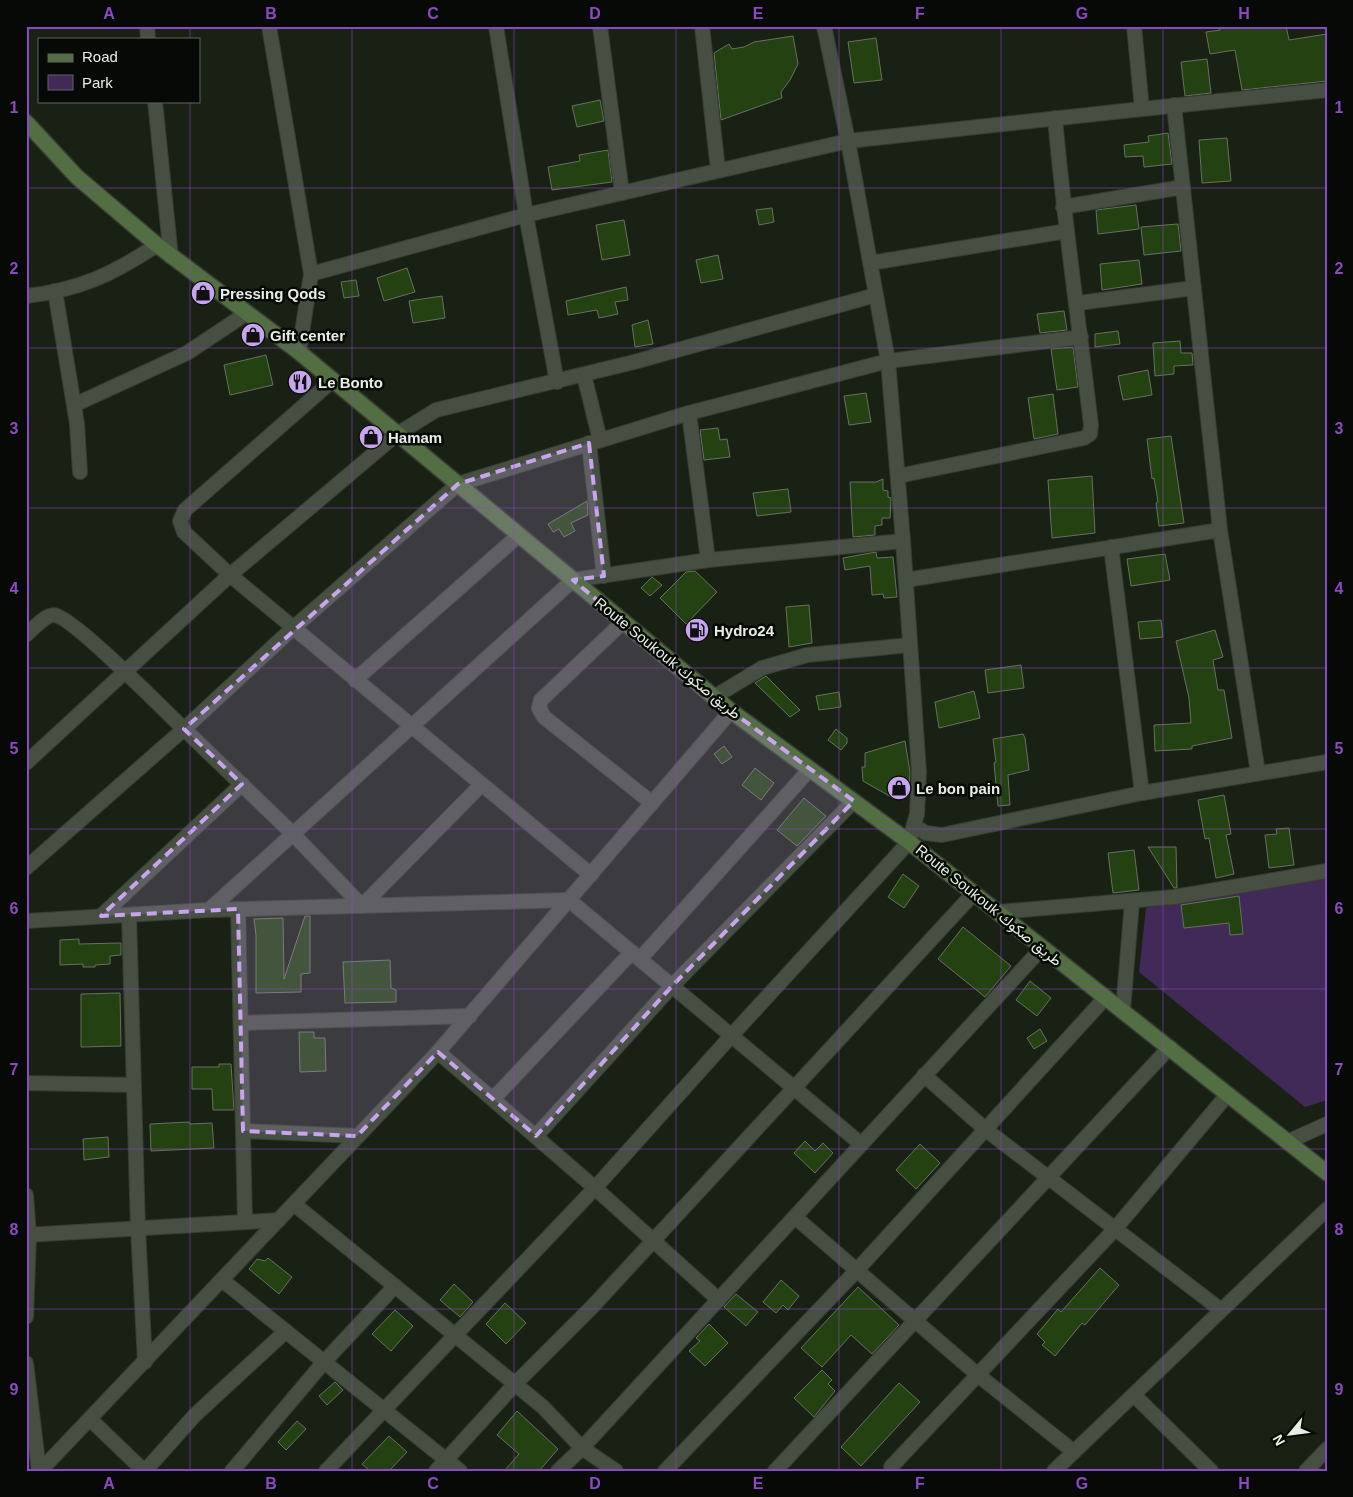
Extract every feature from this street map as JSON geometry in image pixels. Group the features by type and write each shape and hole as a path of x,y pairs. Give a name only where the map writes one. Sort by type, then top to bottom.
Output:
{"street":[{"path":"269,26 311,274 298,352"},
{"path":"496,26 526,215 557,382"},
{"path":"600,26 622,193"},
{"path":"702,26 718,170"},
{"path":"326,1471 595,1188 909,842 917,814 918,772 906,580 888,360 848,141 824,26"},
{"path":"1134,26 1142,109"},
{"path":"311,274 526,215 848,141 1327,90"},
{"path":"155,102 172,257"},
{"path":"1174,105 1220,530 1258,773"},
{"path":"898,476 1084,438 1090,434 1091,425 1078,303 1063,207 1055,118"},
{"name":"Route Soukouk طريق صكوك","path":"26,122 77,177 157,245 298,352 731,711 909,842 1327,1173"},
{"path":"1063,207 1183,187"},
{"path":"870,263 1067,231"},
{"path":"26,296 56,291 106,276 157,245"},
{"path":"1078,303 1194,288"},
{"path":"56,291 74,404 80,472"},
{"path":"26,763 230,575 396,435 436,410 584,375 876,294"},
{"path":"74,404 187,354 247,313"},
{"path":"26,868 184,729 293,628 458,484 689,413 888,360 1081,337"},
{"path":"584,375 594,442 604,576"},
{"path":"332,381 185,510 180,521 184,532 230,575 591,875"},
{"path":"689,413 708,560"},
{"path":"906,580 1220,530"},
{"path":"355,680 519,535"},
{"path":"209,910 573,580 708,560 903,541"},
{"path":"1111,546 1142,793"},
{"path":"26,635 49,616 57,615 70,624 125,671 293,834 362,906"},
{"path":"623,622 541,700 539,708 544,716 652,803"},
{"path":"714,697 762,668 807,655 910,645"},
{"path":"40,1471 91,1420 438,1052 731,711"},
{"path":"914,826 926,832 942,835 1142,793 1327,762"},
{"path":"493,1099 636,956 810,769"},
{"path":"101,916 242,784"},
{"path":"362,906 481,785"},
{"path":"536,1136 673,985 854,801"},
{"path":"998,912 1050,906 1132,902 1184,896 1327,871"},
{"path":"436,1471 515,1384 592,1307 974,894"},
{"path":"26,921 209,910 569,900 861,1144"},
{"path":"1123,1010 1132,902"},
{"path":"238,909 245,1222"},
{"path":"129,915 138,1228 145,1362"},
{"path":"558,1471 582,1448 719,1300 1042,948"},
{"path":"665,1471 858,1269 1106,997"},
{"path":"241,1023 470,1016"},
{"path":"775,1471 916,1322 1170,1047"},
{"path":"438,1052 595,1188 719,1300"},
{"path":"924,1075 985,1129 1221,1310"},
{"path":"26,1084 134,1085"},
{"path":"891,1467 1115,1228 1228,1094"},
{"path":"1287,1142 1327,1124"},
{"path":"243,1131 357,1136"},
{"path":"26,1194 28,1235 26,1317"},
{"path":"294,1204 543,1407 582,1448 616,1471"},
{"path":"1054,1471 1327,1209"},
{"path":"795,1217 858,1269 916,1322 1074,1452"},
{"path":"28,1235 279,1220"},
{"path":"222,1280 460,1471"},
{"path":"232,1471 324,1362 395,1286"},
{"path":"91,1420 144,1471 195,1415 286,1331"},
{"path":"26,1363 40,1471"},
{"path":"1134,1395 1211,1471"},
{"path":"1306,1471 1327,1449"}],"highlighted area":[{"path":"589,443 604,576 573,580 731,711 854,801 673,985 536,1136 438,1052 357,1136 243,1131 238,909 101,916 242,784 184,729 458,484"}],"green space":[{"path":"1327,874 1327,1100 1305,1107 1139,972 1146,908"}],"building":[{"path":"1219,26 1286,26 1289,40 1327,34 1327,81 1242,90 1235,50 1210,54 1206,32 1220,30"},
{"path":"793,36 798,64 781,92 782,98 721,120 714,53 729,44 732,49 744,47 754,42"},
{"path":"876,38 882,80 854,83 848,42"},
{"path":"1207,59 1211,93 1185,96 1181,62"},
{"path":"600,100 604,121 577,127 572,106"},
{"path":"1168,133 1172,164 1144,167 1143,156 1125,157 1124,145 1149,142 1148,136"},
{"path":"1227,138 1231,181 1202,183 1199,140"},
{"path":"608,150 612,182 552,190 548,167 580,161 579,155"},
{"path":"1136,205 1139,229 1098,234 1096,210"},
{"path":"772,208 774,222 759,225 756,210"},
{"path":"624,220 630,255 602,260 596,225"},
{"path":"1178,224 1181,251 1144,255 1141,227"},
{"path":"718,255 723,279 701,283 696,260"},
{"path":"1139,260 1142,284 1102,290 1100,264"},
{"path":"407,268 415,292 384,301 377,278"},
{"path":"356,280 359,296 344,298 341,282"},
{"path":"626,287 628,300 615,302 618,314 599,318 597,310 568,315 566,301"},
{"path":"442,296 445,318 413,323 409,301"},
{"path":"1064,311 1067,330 1040,333 1037,314"},
{"path":"648,320 653,344 635,347 632,325"},
{"path":"1118,331 1120,344 1095,347 1095,334"},
{"path":"1180,341 1181,353 1192,353 1193,365 1174,366 1174,374 1155,376 1153,343"},
{"path":"1073,347 1078,387 1057,390 1051,349"},
{"path":"266,355 273,385 230,395 224,365"},
{"path":"1148,370 1152,395 1123,400 1118,376"},
{"path":"866,393 871,422 849,425 844,396"},
{"path":"1053,394 1058,434 1034,439 1028,398"},
{"path":"718,428 720,440 727,439 730,457 704,460 700,430"},
{"path":"1171,436 1184,523 1159,526 1156,503 1158,502 1154,478 1152,479 1147,439"},
{"path":"1092,476 1095,533 1052,538 1048,480"},
{"path":"883,479 883,490 888,491 888,497 891,498 890,518 882,518 882,525 875,526 875,535 853,537 850,482 876,482"},
{"path":"788,489 791,512 757,516 753,493"},
{"path":"587,501 588,515 571,523 575,531 564,537 559,529 553,532 548,524"},
{"path":"876,552 877,558 893,557 897,597 884,598 883,594 872,595 870,566 845,570 843,558"},
{"path":"1165,554 1170,580 1131,586 1127,559"},
{"path":"695,571 717,592 686,624 660,598 686,572"},
{"path":"652,577 662,585 650,596 641,588"},
{"path":"809,605 812,643 789,647 786,607"},
{"path":"1161,620 1163,637 1140,639 1138,622"},
{"path":"1215,630 1223,657 1213,660 1218,690 1224,690 1232,738 1192,746 1192,749 1155,751 1154,725 1191,723 1189,698 1176,641"},
{"path":"1021,665 1024,688 988,693 985,670"},
{"path":"766,676 800,710 790,717 755,683"},
{"path":"974,691 980,718 939,728 935,702"},
{"path":"839,692 841,707 819,710 816,696"},
{"path":"836,729 847,738 847,743 841,750 828,740"},
{"path":"1023,734 1029,770 1008,775 1010,805 998,806 993,739"},
{"path":"905,741 910,772 909,794 893,798 863,781 862,767 865,767 865,753"},
{"path":"724,746 732,757 722,764 714,754"},
{"path":"755,768 774,783 761,800 742,785"},
{"path":"1224,795 1231,834 1226,835 1234,874 1216,878 1209,838 1205,839 1198,800"},
{"path":"804,798 826,816 797,846 777,830"},
{"path":"1289,828 1294,865 1269,868 1265,835 1277,834 1276,829"},
{"path":"1148,847 1176,847 1177,888 1174,888"},
{"path":"1134,850 1139,890 1113,893 1108,853"},
{"path":"903,874 919,886 904,908 888,897"},
{"path":"1239,896 1243,934 1230,935 1229,923 1184,928 1181,905"},
{"path":"305,916 310,916 310,973 301,974 301,992 256,993 256,935 254,919 283,918 284,979"},
{"path":"963,927 1011,966 985,997 938,959"},
{"path":"79,939 79,944 121,943 121,955 110,956 110,964 95,965 95,967 83,967 83,964 60,965 60,940"},
{"path":"390,960 391,988 396,990 396,1002 345,1003 343,962"},
{"path":"1030,981 1051,998 1037,1016 1016,1000"},
{"path":"120,993 121,1046 81,1047 81,994"},
{"path":"1040,1029 1047,1041 1034,1049 1027,1038"},
{"path":"299,1032 314,1032 314,1038 325,1038 326,1071 300,1072"},
{"path":"219,1064 231,1064 234,1110 213,1110 212,1089 192,1089 192,1067 219,1067"},
{"path":"189,1122 190,1124 212,1123 214,1148 151,1151 150,1124"},
{"path":"108,1137 109,1157 84,1160 83,1139"},
{"path":"805,1141 815,1151 823,1143 833,1153 815,1173 794,1153"},
{"path":"920,1144 940,1163 916,1189 896,1170"},
{"path":"268,1258 292,1277 279,1294 249,1269 257,1259 265,1261"},
{"path":"1100,1268 1119,1285 1085,1325 1082,1323 1055,1356 1042,1345 1045,1342 1037,1334 1058,1309 1061,1312"},
{"path":"781,1280 799,1296 788,1310 783,1305 776,1313 763,1302"},
{"path":"454,1284 473,1302 460,1317 440,1300"},
{"path":"858,1287 899,1325 872,1354 851,1335 822,1367 801,1348"},
{"path":"736,1294 758,1312 746,1326 724,1307"},
{"path":"505,1303 526,1323 506,1344 486,1324"},
{"path":"395,1310 413,1326 391,1351 372,1334"},
{"path":"709,1324 728,1343 705,1366 689,1351 700,1341 696,1338"},
{"path":"822,1370 832,1380 828,1384 835,1391 814,1417 794,1398"},
{"path":"335,1382 343,1390 327,1405 319,1396"},
{"path":"899,1383 920,1402 861,1466 841,1447"},
{"path":"517,1411 558,1449 539,1471 504,1471 519,1454 497,1435"},
{"path":"297,1421 306,1429 286,1450 278,1442"},
{"path":"389,1436 407,1452 389,1471 370,1471 362,1464"}],"place":[{"name":"Pressing Qods","path":"203,293"},
{"name":"Gift center","path":"253,335"},
{"name":"Le Bonto","path":"300,382"},
{"name":"Hamam","path":"371,437"},
{"name":"Hydro24","path":"697,630"},
{"name":"Le bon pain","path":"899,788"}]}
